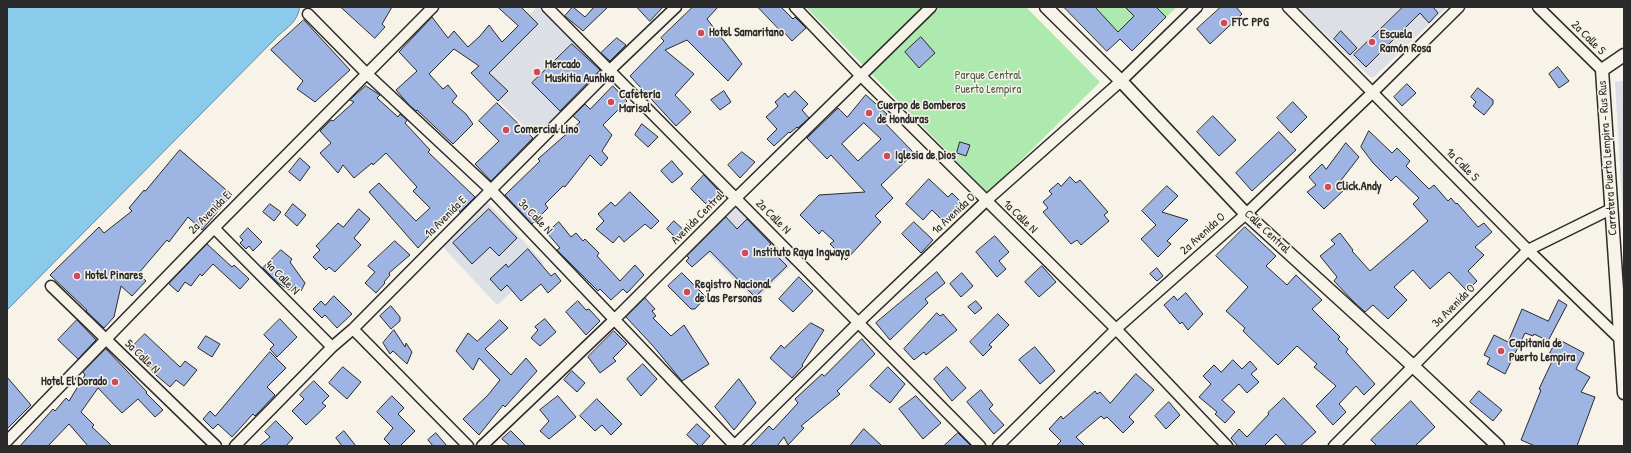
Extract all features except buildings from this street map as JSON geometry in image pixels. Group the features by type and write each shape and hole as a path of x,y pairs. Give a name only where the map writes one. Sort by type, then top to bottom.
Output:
{"street":[{"name":"2a Avenida E","path":"7,441 104,339 433,7"},
{"name":"2a Calle N","path":"547,7 980,446"},
{"name":"1a Avenida E","path":"235,446 332,347 353,329 610,70 676,7"},
{"name":"1a Calle N","path":"796,7 860,75 1116,329 1227,446"},
{"name":"Avenida Central","path":"482,446 615,319 860,75 931,7"},
{"name":"Calle Central","path":"1046,7 1121,81 1246,214 1413,366 1498,446"},
{"name":"1a Avenida O","path":"734,446 859,322 986,201 1121,81 1197,7"},
{"name":"1a Calle S","path":"1288,7 1528,250 1621,340"},
{"name":"2a Avenida O","path":"998,446 1116,329 1246,214 1459,7"},
{"name":"2a Calle S","path":"1538,7 1602,70"},
{"name":"3a Calle N","path":"308,14 367,74 491,190 734,446"},
{"name":"Carretera Puerto Lempira - Rus Rus","path":"1624,55 1602,70 1624,393"},
{"name":"3a Avenida O","path":"1334,446 1528,250 1611,209"},
{"name":"4a Calle N","path":"214,228 332,347"},
{"name":"5a Calle N","path":"51,286 216,446"},
{"path":"353,329 468,446"}],"shaded area":[{"name":"Mercado Muskitia Aunhka","path":"537,7 602,71 536,138 471,73"},
{"name":"Escuela Ramón Rosa","path":"1297,7 1447,7 1374,77 1370,77"},
{"path":"1624,81 1624,234 1615,82"},
{"path":"487,202 544,263 497,305 442,246"},
{"name":"Instituto Raya Ingwaya","path":"736,206 793,263 755,301 698,243"}],"green space":[{"name":"Parque Central Puerto Lempira","path":"806,7 1026,7 1100,82 988,193"},
{"path":"1095,7 1125,7 1134,16 1118,32"},
{"path":"1156,7 1177,7 1166,17"}],"water":[{"path":"7,7 300,7 297,17 292,23 7,310"}],"place":[{"name":"FTC PPG","path":"1224,23"},
{"name":"Hotel Samaritano","path":"701,33"},
{"name":"Escuela Ramón Rosa","path":"1372,42"},
{"name":"Mercado Muskitia Aunhka","path":"537,72"},
{"name":"Cafetería Marisol","path":"611,102"},
{"name":"Cuerpo de Bomberos de Honduras","path":"869,113"},
{"name":"Comercial Lino","path":"506,130"},
{"name":"Iglesia de Dios","path":"887,156"},
{"name":"Click.Andy","path":"1328,187"},
{"name":"Instituto Raya Ingwaya","path":"745,253"},
{"name":"Hotel Pinares","path":"77,276"},
{"name":"Registro Nacional de las Personas","path":"687,292"},
{"name":"Capitanía de Puerto Lempira","path":"1501,351"},
{"name":"Hotel El Dorado","path":"115,382"}]}
